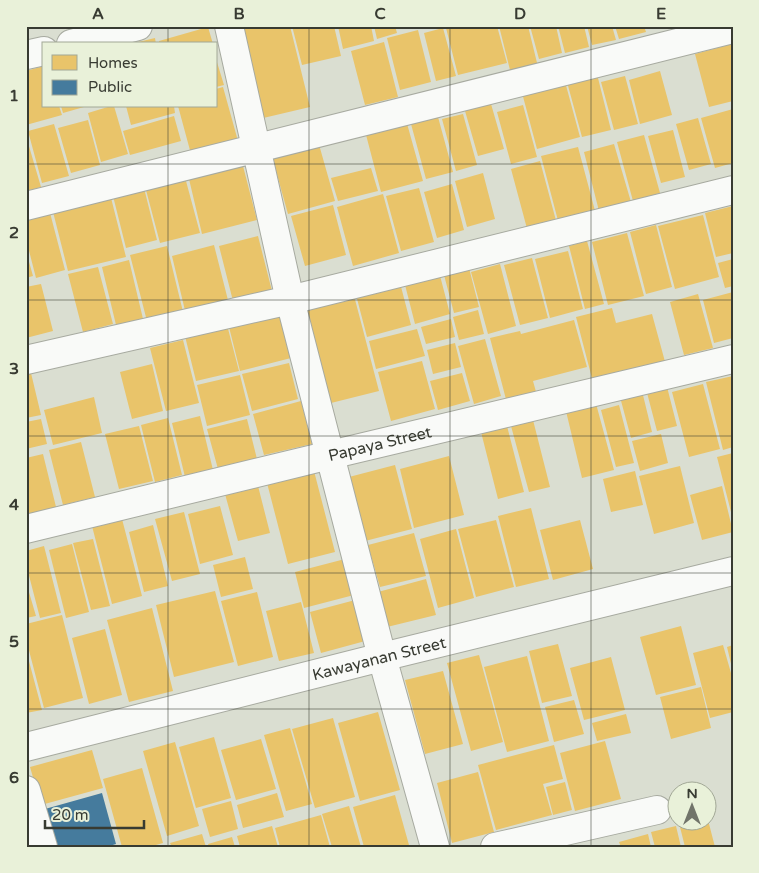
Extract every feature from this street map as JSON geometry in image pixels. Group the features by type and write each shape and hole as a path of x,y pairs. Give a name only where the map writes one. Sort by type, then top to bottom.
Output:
{"street":[{"path":"78,42 138,26"},
{"path":"228,26 290,300 382,657 435,847"},
{"path":"26,206 733,29"},
{"path":"26,55 42,51"},
{"path":"26,360 290,300 733,190"},
{"name":"Papaya Street","path":"26,529 733,359"},
{"name":"Kawayanan Street","path":"26,747 733,571"},
{"path":"26,790 43,847"},
{"path":"495,847 657,810"}],"building: Homes":[{"path":"253,26 290,26 310,107 259,119 237,30"},
{"path":"292,26 334,26 341,56 302,65"},
{"path":"338,26 371,26 374,41 343,49"},
{"path":"374,26 395,26 397,33 377,39"},
{"path":"451,26 497,26 507,63 458,75 446,28"},
{"path":"499,26 528,26 539,71 512,78"},
{"path":"530,26 556,26 562,53 539,59"},
{"path":"558,26 584,26 589,47 565,53"},
{"path":"587,26 612,26 616,40 592,45"},
{"path":"615,26 644,26 646,32 619,39"},
{"path":"208,27 212,42 159,42"},
{"path":"443,28 456,76 436,81 424,33"},
{"path":"418,30 431,82 400,90 387,38"},
{"path":"155,38 156,42 138,42"},
{"path":"384,42 398,97 365,105 351,51"},
{"path":"732,44 733,101 709,107 695,54"},
{"path":"218,66 224,85 218,86"},
{"path":"42,67 42,108 60,108 62,115 26,125 26,71"},
{"path":"660,71 672,115 640,124 629,80"},
{"path":"597,74 611,130 582,137 567,82"},
{"path":"625,76 638,124 614,130 601,82"},
{"path":"564,78 580,137 537,149 521,89"},
{"path":"223,87 238,141 191,154 179,108 218,108 218,88"},
{"path":"489,97 504,149 478,156 463,104"},
{"path":"523,105 537,157 511,164 497,112"},
{"path":"62,108 80,108 63,113"},
{"path":"104,108 115,108 128,154 101,162 88,113"},
{"path":"127,108 174,108 175,113 131,125"},
{"path":"733,109 733,163 715,168 701,118"},
{"path":"463,114 477,165 456,171 442,119"},
{"path":"174,116 181,141 130,155 123,131"},
{"path":"438,117 453,172 426,179 411,124"},
{"path":"698,118 711,164 689,170 676,124"},
{"path":"88,120 100,165 71,173 58,128"},
{"path":"406,120 423,181 381,192 365,131"},
{"path":"54,124 69,176 42,183 28,131"},
{"path":"673,130 685,177 661,183 648,136"},
{"path":"644,135 660,193 633,201 617,142"},
{"path":"26,136 41,187 26,191"},
{"path":"318,141 335,201 288,214 271,153"},
{"path":"614,144 631,202 599,211 584,152"},
{"path":"578,147 598,222 561,232 541,156"},
{"path":"540,161 558,228 529,236 511,169"},
{"path":"243,166 257,220 202,234 189,179"},
{"path":"371,168 378,191 338,201 331,178"},
{"path":"483,173 495,219 467,227 455,181"},
{"path":"186,181 200,233 160,243 146,190"},
{"path":"143,184 157,240 126,248 112,192"},
{"path":"452,184 464,230 437,238 424,192"},
{"path":"419,188 434,242 401,251 386,196"},
{"path":"109,190 126,257 68,271 51,204"},
{"path":"383,194 399,253 353,266 337,207"},
{"path":"333,205 346,255 305,266 291,216"},
{"path":"733,206 733,253 716,257 705,213"},
{"path":"49,209 65,270 36,278 26,239 26,214"},
{"path":"703,215 719,277 675,289 658,226"},
{"path":"656,225 672,287 646,294 630,232"},
{"path":"627,233 644,296 608,305 592,242"},
{"path":"258,236 272,291 233,301 219,246"},
{"path":"587,241 604,304 585,309 569,246"},
{"path":"214,245 230,308 187,319 172,256"},
{"path":"167,246 185,320 149,329 130,255"},
{"path":"26,251 33,276 26,278"},
{"path":"568,251 583,309 550,318 535,259"},
{"path":"532,258 548,318 520,325 504,265"},
{"path":"733,259 733,286 725,288 718,263"},
{"path":"129,260 144,323 117,329 102,267"},
{"path":"500,264 516,326 488,334 471,272"},
{"path":"98,267 113,324 83,332 68,274"},
{"path":"438,268 450,314 415,324 403,277"},
{"path":"469,268 479,307 454,313 444,275"},
{"path":"399,279 411,325 367,337 355,291"},
{"path":"41,284 53,331 26,338 26,287"},
{"path":"352,288 379,391 331,403 304,301"},
{"path":"733,292 733,338 714,343 703,300"},
{"path":"698,294 713,348 684,355 670,302"},
{"path":"612,308 616,323 652,314 667,369 594,386 576,317"},
{"path":"279,310 291,358 240,371 228,323"},
{"path":"478,310 484,334 459,340 453,317"},
{"path":"451,319 455,337 426,344 421,327"},
{"path":"574,320 587,367 533,381 538,399 508,407 490,338 520,331 521,334"},
{"path":"226,321 239,371 196,381 184,332"},
{"path":"417,329 425,356 376,369 369,341"},
{"path":"485,339 501,396 474,404 458,346"},
{"path":"183,340 199,403 166,411 150,348"},
{"path":"455,343 461,367 433,374 427,350"},
{"path":"422,361 435,409 391,421 378,372"},
{"path":"289,363 298,399 252,411 242,374"},
{"path":"152,364 163,411 132,419 120,372"},
{"path":"31,373 41,415 26,418 26,374"},
{"path":"462,373 470,401 438,410 430,381"},
{"path":"240,375 250,415 207,426 197,385"},
{"path":"733,376 733,447 723,450 706,382"},
{"path":"666,383 677,426 657,431 646,389"},
{"path":"703,384 720,449 689,457 672,392"},
{"path":"642,391 652,432 631,438 620,397"},
{"path":"94,397 102,433 53,445 44,410"},
{"path":"595,400 614,470 582,478 565,407"},
{"path":"301,401 312,444 264,455 253,414"},
{"path":"619,405 634,463 616,467 601,410"},
{"path":"200,416 213,470 185,477 172,423"},
{"path":"168,418 182,475 155,482 141,425"},
{"path":"41,419 47,444 26,449 26,422"},
{"path":"247,419 257,459 218,469 207,429"},
{"path":"533,420 550,487 529,492 511,426"},
{"path":"139,426 153,481 119,489 105,434"},
{"path":"507,426 524,492 498,499 481,432"},
{"path":"661,434 668,463 640,471 632,441"},
{"path":"81,442 95,497 63,505 49,450"},
{"path":"733,453 733,516 732,516 717,457"},
{"path":"43,454 58,515 26,524 26,458"},
{"path":"449,456 464,515 414,528 400,469"},
{"path":"395,465 412,529 365,541 349,477"},
{"path":"680,466 694,523 654,534 639,476"},
{"path":"314,471 335,552 288,564 267,483"},
{"path":"635,471 643,505 611,512 603,479"},
{"path":"258,486 270,533 238,541 225,494"},
{"path":"722,486 733,532 702,540 690,495"},
{"path":"220,506 233,555 200,564 188,514"},
{"path":"531,508 549,579 516,587 498,516"},
{"path":"184,512 200,574 172,581 155,519"},
{"path":"122,519 142,596 112,604 92,526"},
{"path":"496,520 514,587 476,597 458,529"},
{"path":"580,520 593,569 553,580 540,530"},
{"path":"153,525 168,586 144,592 129,532"},
{"path":"456,529 474,598 438,608 420,539"},
{"path":"414,533 426,576 380,587 368,545"},
{"path":"93,539 110,606 91,610 73,543"},
{"path":"72,544 89,612 66,618 49,550"},
{"path":"44,546 61,613 40,618 26,564 26,551"},
{"path":"245,557 253,589 221,597 213,565"},
{"path":"345,559 354,595 304,608 295,572"},
{"path":"426,579 436,615 387,627 378,592"},
{"path":"26,582 36,616 26,618"},
{"path":"215,591 234,662 174,677 156,605"},
{"path":"257,592 273,657 238,666 221,601"},
{"path":"359,599 369,640 321,653 310,612"},
{"path":"301,602 314,653 279,661 266,611"},
{"path":"152,608 173,691 129,702 107,620"},
{"path":"62,615 83,698 44,708 26,639 26,624"},
{"path":"681,626 696,685 656,695 640,637"},
{"path":"105,629 122,695 89,704 72,638"},
{"path":"558,644 572,696 542,703 529,651"},
{"path":"723,645 733,680 733,712 710,718 693,653"},
{"path":"733,645 733,668 732,668 727,647"},
{"path":"26,650 42,710 26,713"},
{"path":"479,655 503,742 471,751 447,663"},
{"path":"527,656 549,741 507,752 484,667"},
{"path":"611,657 625,710 584,720 570,668"},
{"path":"443,671 463,744 425,754 405,680"},
{"path":"701,687 711,728 671,739 660,697"},
{"path":"574,700 584,734 554,742 545,707"},
{"path":"378,712 400,790 360,801 338,723"},
{"path":"626,714 631,733 597,741 592,723"},
{"path":"333,718 355,797 315,808 292,729"},
{"path":"290,728 312,804 286,811 264,735"},
{"path":"214,737 231,798 196,808 179,747"},
{"path":"261,739 276,789 236,800 221,750"},
{"path":"605,741 621,799 575,811 560,753"},
{"path":"175,742 199,826 167,836 143,751"},
{"path":"554,745 563,779 543,784 552,815 496,830 478,765"},
{"path":"92,750 103,788 41,805 30,767"},
{"path":"142,768 163,843 149,847 122,847 103,779"},
{"path":"478,772 494,832 452,843 437,783"},
{"path":"565,782 572,810 553,815 546,787"},
{"path":"277,793 284,817 243,828 237,805"},
{"path":"395,795 409,845 364,847 353,807"},
{"path":"231,801 238,829 210,837 202,809"},
{"path":"349,806 361,847 332,847 322,814"},
{"path":"321,815 330,847 280,847 275,828"},
{"path":"272,826 278,847 240,847 237,836"},
{"path":"666,828 666,830 677,830 681,847 655,847 651,832"},
{"path":"681,830 711,830 715,847 685,847"},
{"path":"202,834 206,847 172,847 170,843"},
{"path":"648,834 651,847 621,847 619,842"},
{"path":"232,837 235,847 209,847 208,844"}],"building: Public":[{"path":"102,793 116,844 106,847 56,847 45,809"}]}
